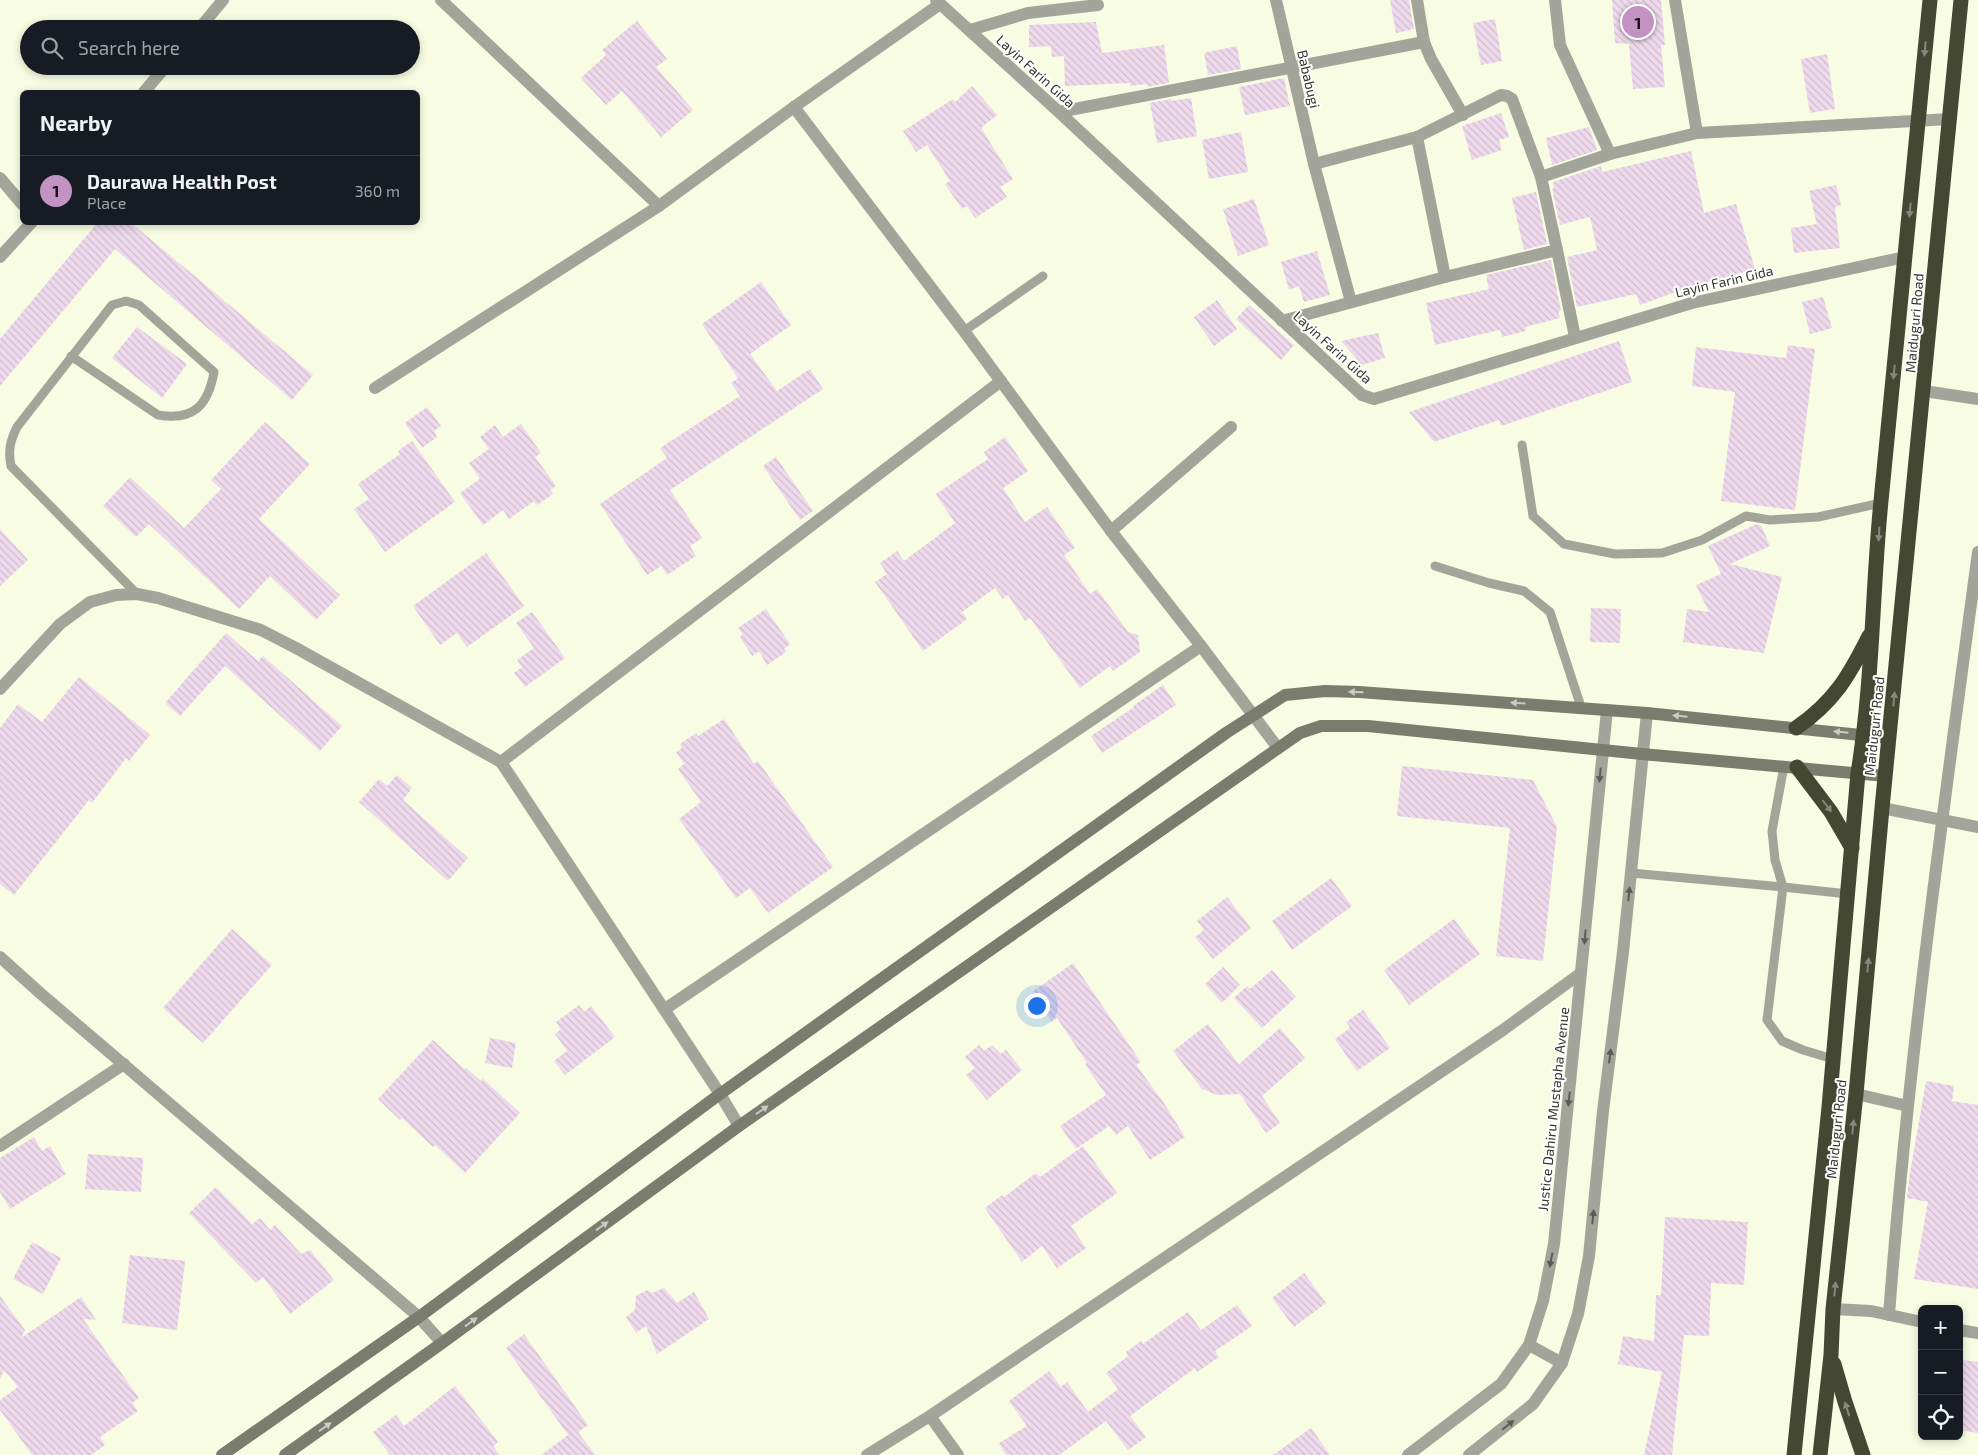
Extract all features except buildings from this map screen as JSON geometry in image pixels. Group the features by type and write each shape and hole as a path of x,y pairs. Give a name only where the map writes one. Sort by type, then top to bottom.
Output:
{"highway":[{"name":"Maiduguri Road","path":"1794,1455 1834,1059 1858,772 1864,735 1881,504 1930,0"},
{"name":"Maiduguri Road","path":"1820,1455 1961,0"},
{"path":"1796,728 1813,716 1828,701 1851,673 1873,628"},
{"path":"1791,767 1831,812 1852,848"},
{"path":"1831,1355 1847,1411 1863,1455"}],"street":[{"path":"206,20 223,0"},
{"path":"441,0 659,206"},
{"name":"Bababugi","path":"1276,0 1314,164 1351,302"},
{"path":"1417,0 1424,42 1463,115"},
{"path":"1555,0 1560,44 1610,154"},
{"path":"1674,0 1697,133"},
{"path":"375,388 659,206 938,2"},
{"name":"Layin Farin Gida","path":"938,2 1059,112 1362,395 1374,399 1692,303 1905,257"},
{"path":"970,30 1028,13 1098,4"},
{"path":"1059,112 1424,42"},
{"path":"146,90 158,75"},
{"path":"1314,164 1417,137 1501,96 1507,96 1512,99 1541,177 1575,337"},
{"path":"794,107 964,331 1111,531 1278,748"},
{"path":"1541,177 1610,154 1697,133 1950,119"},
{"path":"1417,137 1445,277"},
{"path":"0,178 20,202"},
{"path":"0,257 29,225"},
{"path":"1282,321 1445,277 1557,250"},
{"path":"501,762 1001,381"},
{"path":"1924,390 1978,399"},
{"path":"1111,531 1231,428"},
{"path":"1889,1315 1898,1188 1942,821 1978,552"},
{"path":"0,689 60,624 90,602 116,595 137,594 158,598 261,630 501,762 720,1094 739,1126"},
{"path":"664,1009 1201,646"},
{"path":"229,1453 419,1317 720,1094 1253,715 1285,695 1325,691 1359,692 1581,707 1890,738"},
{"name":"Justice Dahiru Mustapha Avenue","path":"1408,1455 1501,1384 1529,1345 1543,1301 1554,1244 1607,710"},
{"path":"1469,1455 1533,1404 1562,1364 1578,1314 1589,1256 1603,1111 1623,952 1647,713"},
{"path":"285,1455 739,1126 1300,733 1321,726 1368,726 1642,754 1886,776"},
{"path":"1882,808 1978,827"},
{"path":"0,957 419,1317 442,1343"},
{"path":"867,1455 930,1416 1503,1030 1582,973"},
{"path":"0,1146 124,1064"},
{"path":"1856,1094 1908,1106"},
{"path":"1833,1309 1871,1310 1918,1321"},
{"path":"1963,1331 1978,1333"},
{"path":"1529,1345 1562,1364"},
{"path":"930,1416 958,1455"}],"lane":[{"path":"964,331 1043,276"},
{"path":"71,356 158,415 174,418 190,414 205,400 212,386 214,372 139,305 126,301 112,305 71,356 17,427 12,437 8,452 10,466 137,594"},
{"path":"1522,446 1533,516 1564,544 1615,554 1662,553 1702,540 1746,516 1770,520 1818,517 1881,504"},
{"path":"1435,566 1524,591 1550,612 1581,707"},
{"path":"1791,767 1772,831 1775,860 1783,886 1767,1020 1782,1041 1834,1059"},
{"path":"1631,873 1783,886 1848,894"}],"place":[{"name":"Daurawa Health Post","path":"1638,22"}]}
